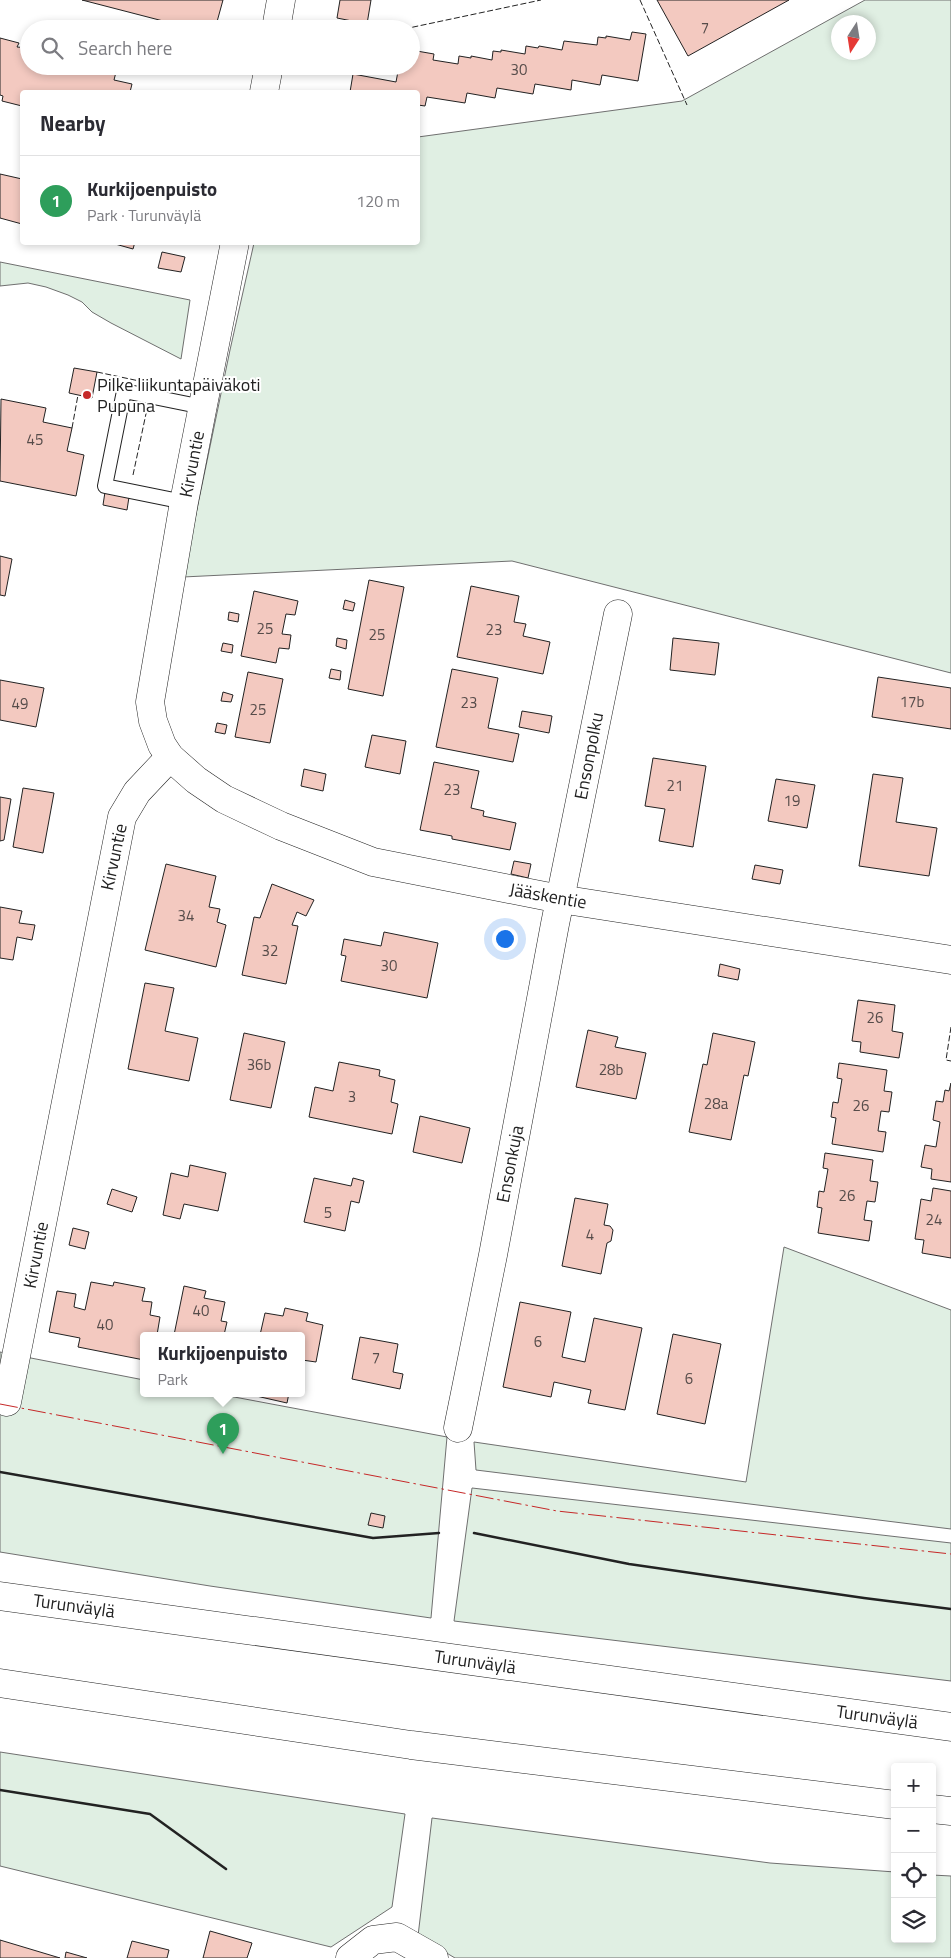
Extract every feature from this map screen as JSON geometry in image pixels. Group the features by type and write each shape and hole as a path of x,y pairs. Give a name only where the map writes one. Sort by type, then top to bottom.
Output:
{"main road":[{"path":"278,20 282,0"},
{"path":"264,90 267,75"},
{"name":"Kirvuntie","path":"7,1402 122,817 137,792 170,757 156,734 150,702 184,502 235,245"},
{"name":"Ensonpolku","path":"560,899 618,614"},
{"name":"Jääskentie","path":"170,757 196,780 224,799 281,826 373,862 560,899 951,960"},
{"name":"Ensonkuja","path":"458,1428 493,1255 560,899"},
{"name":"Turunväylä","path":"0,1596 951,1727"},
{"path":"0,1683 411,1745 891,1805"},
{"path":"936,1809 951,1811"},
{"path":"350,1958 373,1940 397,1937 434,1958"}],"lane":[{"path":"184,502 105,486 124,391 203,407"}],"green space":[{"path":"865,0 951,0 951,673 512,561 183,577 254,245 420,245 420,137 682,101 831,19 831,60 876,60 876,15 838,15"},
{"path":"0,262 190,300 181,359 111,323 92,312 82,302 68,295 28,283 0,286"},
{"path":"784,1247 951,1310 951,1529 476,1470 474,1442 746,1482"},
{"path":"0,1352 140,1379 140,1397 234,1397 447,1437 431,1618 210,1586 0,1552"},
{"path":"472,1488 951,1543 951,1681 454,1621"},
{"path":"0,1752 405,1814 392,1907 331,1947 0,1866"},
{"path":"432,1818 770,1863 891,1872 891,1943 936,1943 936,1875 951,1876 951,1958 455,1958 418,1936"}],"building":[{"path":"82,0 223,0 217,20 159,20"},
{"path":"340,0 371,0 368,20 337,18"},
{"path":"657,0 789,0 688,56"},
{"path":"632,32 646,34 638,81 602,75 600,85 572,80 571,90 535,84 533,94 497,88 495,98 467,93 465,103 427,97 425,106 420,105 420,90 350,90 353,75 396,82 397,75 420,75 420,52 434,54 433,60 458,64 459,56 492,60 493,51 501,52 501,50 525,54 526,46 562,50 564,41 597,45 598,37 606,38 606,36 630,40"},
{"path":"0,38 19,43 17,47 20,47 20,75 115,75 114,80 132,84 130,90 20,90 20,106 2,101 3,96 0,95"},
{"path":"0,174 20,179 20,223 0,218"},
{"path":"119,245 134,245 133,249"},
{"path":"162,252 185,257 181,272 158,268"},
{"path":"74,368 97,372 92,398 69,393"},
{"path":"1,399 46,408 43,422 72,428 67,451 84,455 76,496 0,481"},
{"path":"105,492 129,497 127,510 103,505"},
{"path":"0,556 12,559 5,596 0,595"},
{"path":"369,580 404,587 383,696 348,689"},
{"path":"471,586 519,596 514,622 526,624 523,636 550,642 543,674 457,657"},
{"path":"254,591 298,601 295,615 286,614 282,634 291,635 289,649 279,648 276,663 241,656"},
{"path":"345,600 355,603 353,611 343,609"},
{"path":"229,612 239,614 238,622 228,620"},
{"path":"337,638 347,640 346,649 336,646"},
{"path":"673,638 719,643 715,675 670,670"},
{"path":"223,643 233,645 232,653 221,651"},
{"path":"331,669 341,671 340,680 329,678"},
{"path":"452,669 498,678 488,728 519,734 513,762 436,747"},
{"path":"248,672 283,679 270,743 235,737"},
{"path":"878,677 951,688 951,729 872,717"},
{"path":"0,680 44,688 36,727 0,720"},
{"path":"223,692 233,695 231,702 221,701"},
{"path":"522,711 552,716 549,733 519,727"},
{"path":"217,723 227,725 225,734 215,732"},
{"path":"372,735 406,741 400,774 365,767"},
{"path":"653,758 706,766 693,847 659,841 665,809 645,806"},
{"path":"434,762 479,771 471,808 484,811 483,816 516,823 510,850 452,839 452,836 420,830"},
{"path":"304,769 326,774 323,791 301,786"},
{"path":"873,774 903,778 896,822 937,828 929,876 859,866"},
{"path":"776,779 815,785 807,828 768,821"},
{"path":"23,788 54,793 43,853 13,847"},
{"path":"0,797 11,799 4,840 0,841"},
{"path":"514,861 531,864 528,878 511,874"},
{"path":"166,864 216,876 209,907 220,909 217,922 226,925 216,967 145,950"},
{"path":"755,865 783,870 780,884 752,879"},
{"path":"272,884 314,900 306,916 297,912 292,925 298,926 286,984 242,975 254,917 260,918"},
{"path":"0,907 22,911 19,923 35,925 32,940 17,937 13,960 0,958"},
{"path":"384,932 438,943 427,998 341,981 346,956 341,955 344,939 381,946"},
{"path":"720,964 740,969 738,980 718,976"},
{"path":"145,983 174,988 165,1031 198,1038 189,1081 128,1069"},
{"path":"858,1000 895,1005 892,1031 903,1033 899,1058 860,1052 861,1042 852,1041"},
{"path":"588,1030 618,1037 615,1047 646,1053 636,1099 576,1087"},
{"path":"244,1033 285,1042 271,1108 230,1100"},
{"path":"713,1033 755,1042 748,1076 744,1075 731,1140 689,1132 703,1064 707,1065"},
{"path":"339,1062 380,1070 379,1076 395,1080 391,1102 398,1104 392,1134 309,1117 315,1087 333,1091"},
{"path":"839,1063 887,1070 884,1091 892,1092 889,1112 881,1111 878,1131 886,1132 883,1152 832,1144 836,1118 831,1117 833,1102 838,1103 842,1079 837,1078"},
{"path":"951,1083 951,1182 931,1179 932,1169 921,1167 925,1145 936,1147 940,1122 933,1120 936,1101 943,1102 945,1090 949,1091"},
{"path":"420,1116 470,1128 462,1163 413,1152"},
{"path":"825,1153 873,1160 870,1181 878,1182 875,1202 867,1201 864,1220 872,1221 869,1241 818,1233 822,1208 817,1207 819,1191 824,1192 828,1169 823,1168"},
{"path":"190,1165 226,1173 218,1211 184,1204 180,1219 163,1215 171,1173 188,1177"},
{"path":"314,1178 351,1186 353,1178 364,1181 359,1203 351,1201 345,1231 304,1222"},
{"path":"933,1188 951,1191 951,1258 922,1253 924,1240 915,1239 921,1199 931,1201"},
{"path":"112,1189 137,1197 132,1212 107,1204"},
{"path":"575,1198 608,1204 604,1225 610,1226 613,1230 611,1241 607,1243 601,1274 562,1266"},
{"path":"73,1228 89,1232 85,1249 69,1245"},
{"path":"91,1282 113,1286 114,1282 145,1288 142,1301 152,1302 150,1315 160,1317 158,1332 140,1332 140,1359 78,1347 80,1338 49,1332 57,1291 76,1294 74,1307 85,1310"},
{"path":"184,1286 206,1291 204,1298 225,1302 221,1321 227,1322 225,1332 175,1332"},
{"path":"520,1302 571,1312 562,1357 585,1362 594,1318 642,1328 625,1410 588,1403 591,1390 554,1382 551,1397 503,1387"},
{"path":"285,1308 308,1313 306,1321 323,1325 316,1362 305,1360 305,1332 261,1332 265,1313 283,1316"},
{"path":"673,1334 721,1344 705,1424 657,1414"},
{"path":"360,1337 398,1344 393,1372 403,1374 400,1389 352,1379"},
{"path":"261,1397 288,1397 287,1403"},
{"path":"371,1513 385,1516 383,1528 368,1525"},
{"path":"210,1931 252,1943 247,1958 203,1958"},
{"path":"0,1940 60,1958 0,1958"},
{"path":"132,1941 169,1950 167,1958 127,1958"},
{"path":"66,1952 87,1958 65,1958"}],"fence":[{"path":"420,26 541,0"},
{"path":"640,0 687,105"},
{"path":"97,372 144,382"},
{"path":"72,428 78,395"},
{"path":"133,475 147,409"},
{"path":"951,1027 946,1060 951,1061"}],"wall":[{"path":"0,1472 373,1538 439,1533"},
{"path":"474,1533 629,1564 951,1609"},
{"path":"0,1790 150,1814 226,1869"}],"power":[{"path":"0,1404 557,1511 951,1554"}],"place":[{"name":"Pilke liikuntapäiväkoti Pupuna","path":"87,395"},
{"name":"Kurkijoenpuisto","path":"223,1454"}]}
